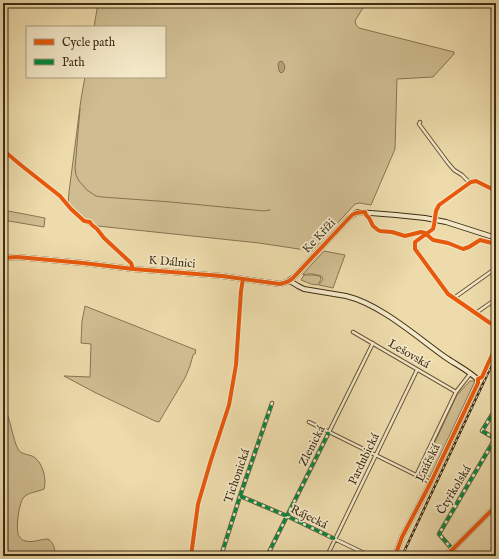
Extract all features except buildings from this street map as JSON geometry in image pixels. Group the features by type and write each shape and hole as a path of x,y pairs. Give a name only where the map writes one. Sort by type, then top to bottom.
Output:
{"street":[{"path":"496,74 496,89"},
{"path":"420,122 419,124 448,163 470,183"},
{"path":"496,192 476,181 470,183 440,205 436,211 432,229 415,242 415,249 448,294 490,323 496,325"},
{"name":"Ke Kříži","path":"290,281 355,213 360,212 396,215 435,220 464,227 496,238"},
{"name":"K Dálnici","path":"3,258 17,257 76,262 222,276 276,284 284,284 290,281"},
{"path":"454,298 496,268"},
{"path":"290,281 301,288 352,297 366,303 402,325 478,379 482,377 496,346"},
{"path":"476,313 496,299"},
{"name":"Lešovská","path":"353,332 456,392"},
{"name":"Zlenická","path":"267,556 373,344"},
{"name":"Pardubická","path":"327,556 417,370"},
{"name":"Lnářská","path":"416,476 456,392 470,374"},
{"name":"Lnářská","path":"395,556 402,537 431,482 478,383 478,379"},
{"name":"Tichonická","path":"221,556 224,542 272,403"},
{"path":"496,408 482,431 496,438"},
{"path":"309,422 416,476 431,482"},
{"name":"Čtyřkolská","path":"453,549 439,534 496,438"},
{"name":"Rájecká","path":"240,496 287,516 370,556"},
{"path":"445,556 496,506"},
{"path":"453,549 458,556"}],"shaded area":[{"path":"98,3 366,3 355,21 359,28 454,52 454,54 433,77 397,79 395,149 371,205 360,203 355,204 312,251 259,243 88,225 84,219 68,205 85,78 166,78 166,26 94,26"},
{"path":"282,61 285,68 281,73 279,71 278,64"},
{"path":"3,210 45,218 44,227 3,220"},
{"path":"324,251 345,255 333,288 319,285 323,279 321,276 312,274 303,275"},
{"path":"304,275 320,276 321,279 318,285 311,284 301,280"},
{"path":"85,306 196,350 185,378 159,422 96,393 64,376 90,377 91,344 81,343 82,321"},
{"path":"470,381 475,381 430,477 421,472 457,395"},
{"path":"3,401 15,443 19,451 34,457 40,463 45,477 44,489 28,494 22,500 19,509 17,530 19,537 25,541 48,539 54,546 55,556 3,556"}],"waterway":[{"path":"80,109 75,168 76,175 87,190 96,196 264,211 270,210"},
{"path":"3,513 3,518"}],"railway":[{"path":"402,556 496,356"}],"marked path":[{"path":"496,74 496,89"},
{"path":"221,556 272,403"},
{"path":"496,408 482,431 496,439"},
{"path":"267,556 329,432"},
{"path":"453,549 439,534 496,437"},
{"path":"240,496 335,539"}],"cycle path":[{"path":"3,150 60,196 84,221 90,222 104,238 131,263 133,269"},
{"path":"496,191 476,181 471,182 439,205 436,211 433,229 415,242 415,249 448,294 490,323 496,325"},
{"path":"3,258 17,257 133,269 222,276 280,284 292,279 352,215 361,212 365,212 373,226 380,231 392,232 405,236 421,232 425,233 433,240 448,243 463,249 480,240 496,244"},
{"path":"191,556 198,504 229,405 236,365 243,279"},
{"path":"395,556 402,537 431,482 478,383 478,379 482,377 496,346"},
{"path":"445,556 496,506"}]}
